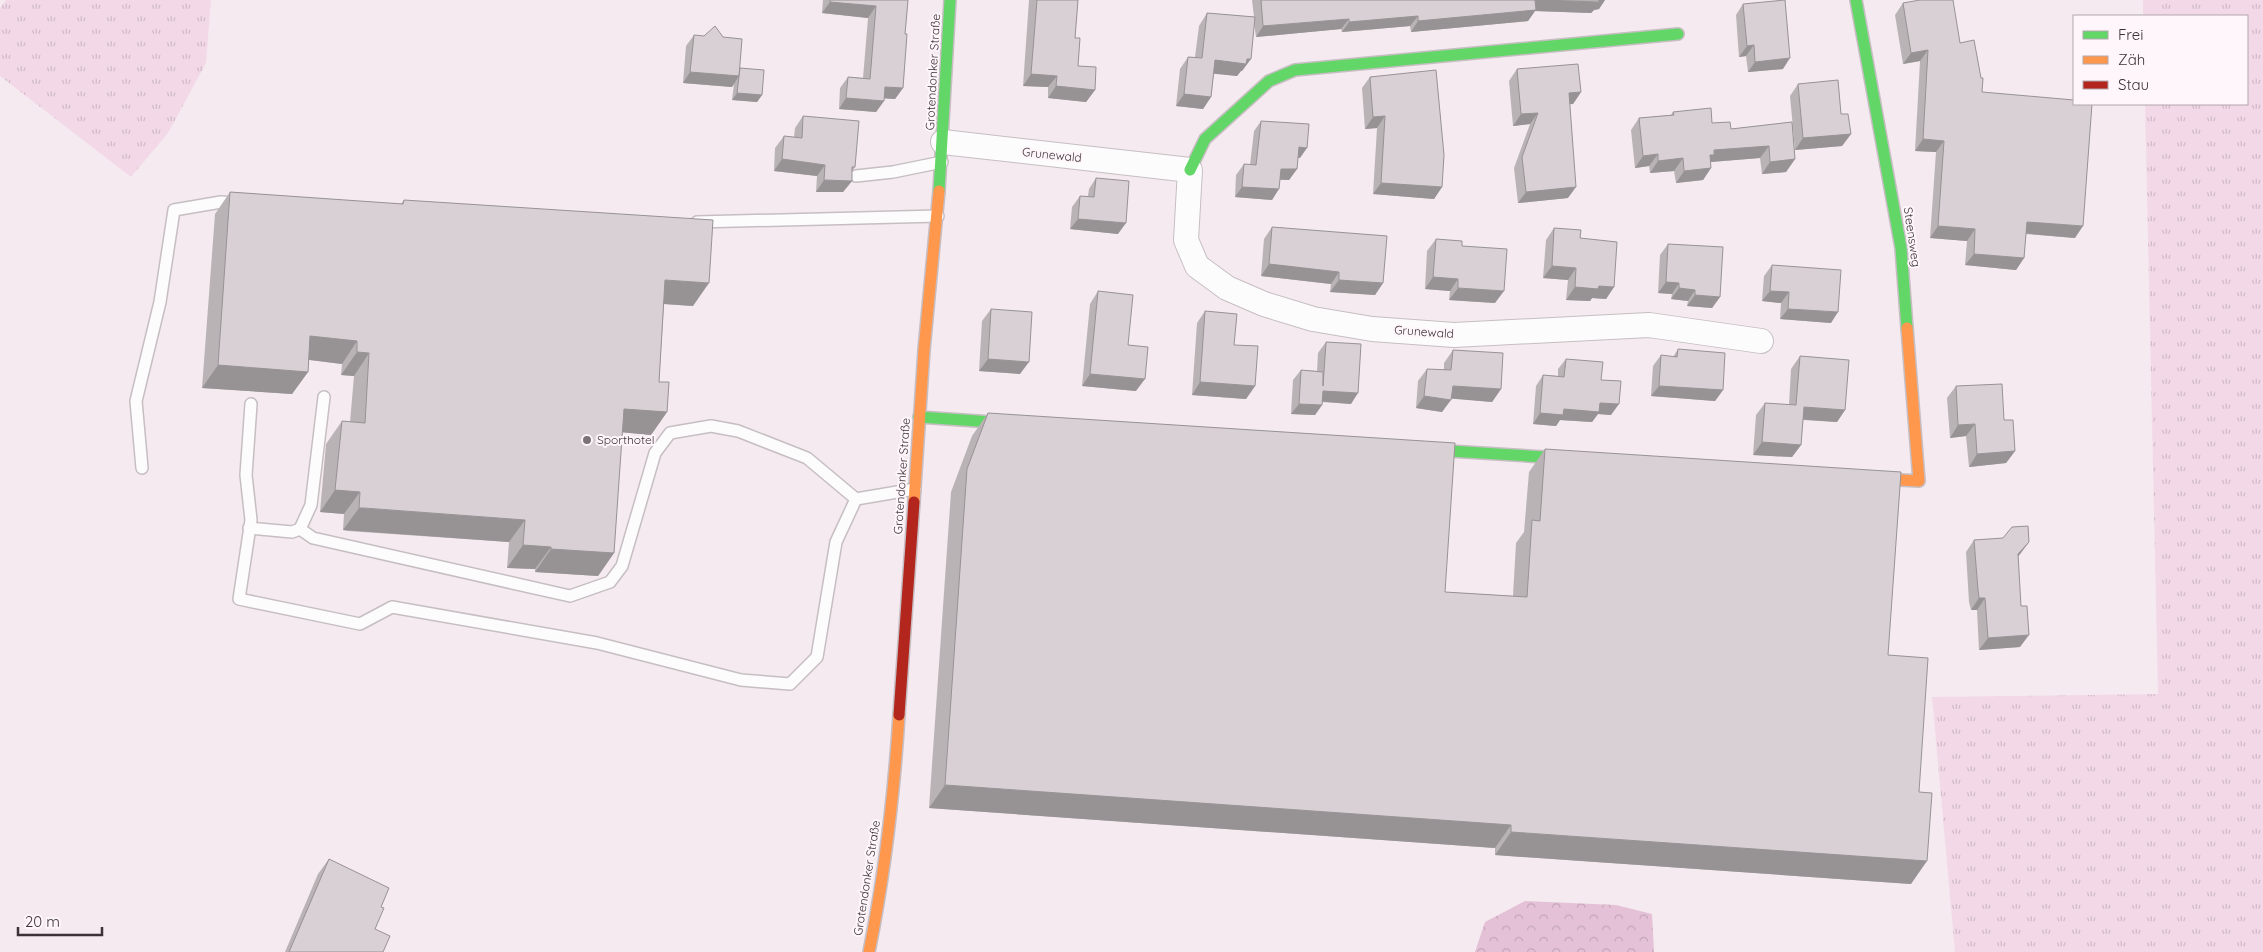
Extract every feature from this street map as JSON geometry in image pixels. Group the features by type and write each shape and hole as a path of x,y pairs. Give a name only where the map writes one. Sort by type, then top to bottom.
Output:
{"street":[{"name":"Grotendonker Straße","path":"869,952 879,902 894,792 919,417 938,216 950,0"},
{"name":"Steensweg","path":"1853,477 1919,481 1901,248 1856,0"},
{"name":"Grunewald","path":"1678,34 1295,70 1268,81 1205,139 1190,170 1186,240 1197,266 1227,288 1264,304 1313,319 1372,328 1454,335 1649,326 1761,341"},
{"name":"Grunewald","path":"942,152 1190,170"},
{"path":"919,417 1032,424"},
{"path":"1407,448 1585,460"}],"lane":[{"path":"856,176 893,172 942,152"},
{"path":"142,468 136,401 160,302 174,210 221,202 250,203"},
{"path":"682,222 938,216"},
{"path":"300,530 311,505 324,397"},
{"path":"252,404 246,475 251,520 239,599 360,624 392,607 597,643 741,680 790,684 817,657 836,542 856,499"},
{"path":"249,528 292,532 300,530 313,538 570,596 610,582 622,566 655,453 670,433 711,426 738,432 807,458 856,499 915,489"}],"green space":[{"path":"6,0 211,0 206,63 168,133 131,177 0,76 0,8"},
{"path":"2143,0 2263,0 2263,952 1955,952 1932,697 2158,694 2145,105 2248,105 2248,15 2143,15"},
{"path":"1525,901 1616,905 1652,914 1654,952 1475,952 1485,922"}],"building":[{"path":"830,0 908,0 903,88 885,87 884,101 846,98 848,77 870,79 876,6 830,2"},
{"path":"1037,0 1078,0 1075,38 1080,38 1078,66 1096,67 1095,90 1056,86 1057,76 1031,74"},
{"path":"1261,0 1535,0 1536,10 1418,21 1418,16 1349,22 1349,19 1263,26"},
{"path":"1539,0 1599,0 1599,2"},
{"path":"1785,0 1790,58 1755,62 1754,45 1747,46 1743,4"},
{"path":"1920,0 1953,0 1960,43 1974,40 1981,78 1983,78 1982,92 2073,100 2073,105 2092,105 2083,226 2027,222 2024,258 1974,254 1975,229 1938,226 1944,141 1923,139 1928,50 1911,53 1903,3"},
{"path":"1207,13 1255,17 1251,59 1247,59 1246,64 1215,60 1211,97 1184,94 1188,57 1202,58"},
{"path":"715,26 723,37 742,39 739,76 690,72 694,35 704,36"},
{"path":"1578,64 1581,92 1569,93 1576,187 1526,192 1522,157 1538,113 1521,114 1517,69"},
{"path":"740,68 764,70 762,95 737,93"},
{"path":"1436,70 1444,155 1442,187 1381,183 1385,116 1373,117 1370,77"},
{"path":"1838,80 1841,114 1848,114 1851,134 1803,138 1798,84"},
{"path":"1711,108 1712,123 1730,122 1731,129 1792,122 1795,159 1770,162 1769,146 1714,150 1714,155 1710,155 1711,168 1684,171 1683,158 1658,161 1658,154 1643,156 1639,118 1674,115 1673,112"},
{"path":"803,116 859,121 855,167 852,167 852,181 824,180 825,165 782,159 784,136 802,138"},
{"path":"1261,121 1309,124 1307,148 1299,147 1297,169 1281,169 1279,189 1242,187 1244,164 1256,165"},
{"path":"1096,178 1129,181 1126,223 1078,219 1080,196 1094,197"},
{"path":"230,192 403,204 404,200 713,220 709,283 665,280 659,382 669,382 667,412 624,409 614,553 551,549 551,547 523,545 525,520 359,508 360,492 335,490 342,421 365,423 369,353 357,352 357,341 310,336 308,372 218,365"},
{"path":"1272,227 1387,236 1383,283 1339,280 1339,272 1269,264"},
{"path":"1554,228 1581,230 1580,238 1617,242 1614,287 1599,286 1598,289 1575,287 1576,268 1552,266"},
{"path":"1436,239 1462,241 1462,246 1507,249 1504,291 1458,288 1458,279 1433,277"},
{"path":"1668,244 1723,247 1720,297 1695,295 1695,290 1679,288 1679,283 1666,282"},
{"path":"1772,265 1841,270 1838,312 1788,309 1789,292 1770,291"},
{"path":"1098,291 1133,295 1128,345 1148,347 1145,379 1090,374"},
{"path":"991,309 1032,312 1029,362 988,359"},
{"path":"1205,311 1237,314 1234,345 1258,346 1255,386 1200,382"},
{"path":"1326,342 1361,344 1358,393 1323,391 1322,405 1299,404 1301,370 1323,372 1323,386"},
{"path":"1678,349 1725,353 1723,390 1659,386 1661,355 1677,357"},
{"path":"1453,350 1503,353 1501,389 1453,386 1451,400 1424,396 1427,369 1451,370"},
{"path":"1800,356 1849,360 1845,410 1804,407 1801,445 1762,442 1765,403 1796,405"},
{"path":"1566,359 1603,362 1601,380 1621,381 1619,404 1600,403 1599,412 1564,409 1563,415 1540,413 1543,375 1564,377"},
{"path":"2002,384 2004,420 2013,420 2015,451 1977,454 1975,424 1958,425 1956,386"},
{"path":"988,413 1455,443 1445,592 1527,597 1532,520 1540,521 1545,449 1901,472 1888,655 1928,658 1919,792 1932,793 1927,861 1511,832 1511,825 945,785 967,469"},
{"path":"2028,526 2029,542 2018,554 2021,606 2027,606 2029,635 1988,638 1985,598 1979,598 1974,540 2003,538 2012,527"},
{"path":"329,859 389,888 381,907 384,908 375,929 390,936 383,952 289,952"}],"traffic: fast":[{"path":"939,191 950,0"},
{"path":"1856,0 1901,248 1907,328"},
{"path":"1190,170 1205,139 1269,81 1295,70 1678,34"},
{"path":"919,417 1020,424"},
{"path":"1417,449 1576,459"}],"traffic: slow":[{"path":"914,502 924,350 939,191"},
{"path":"1864,478 1919,481 1907,328"},
{"path":"869,952 888,834 899,715"}],"traffic: jam":[{"path":"899,715 914,502"}],"place":[{"name":"Sporthotel","path":"587,440"}]}
